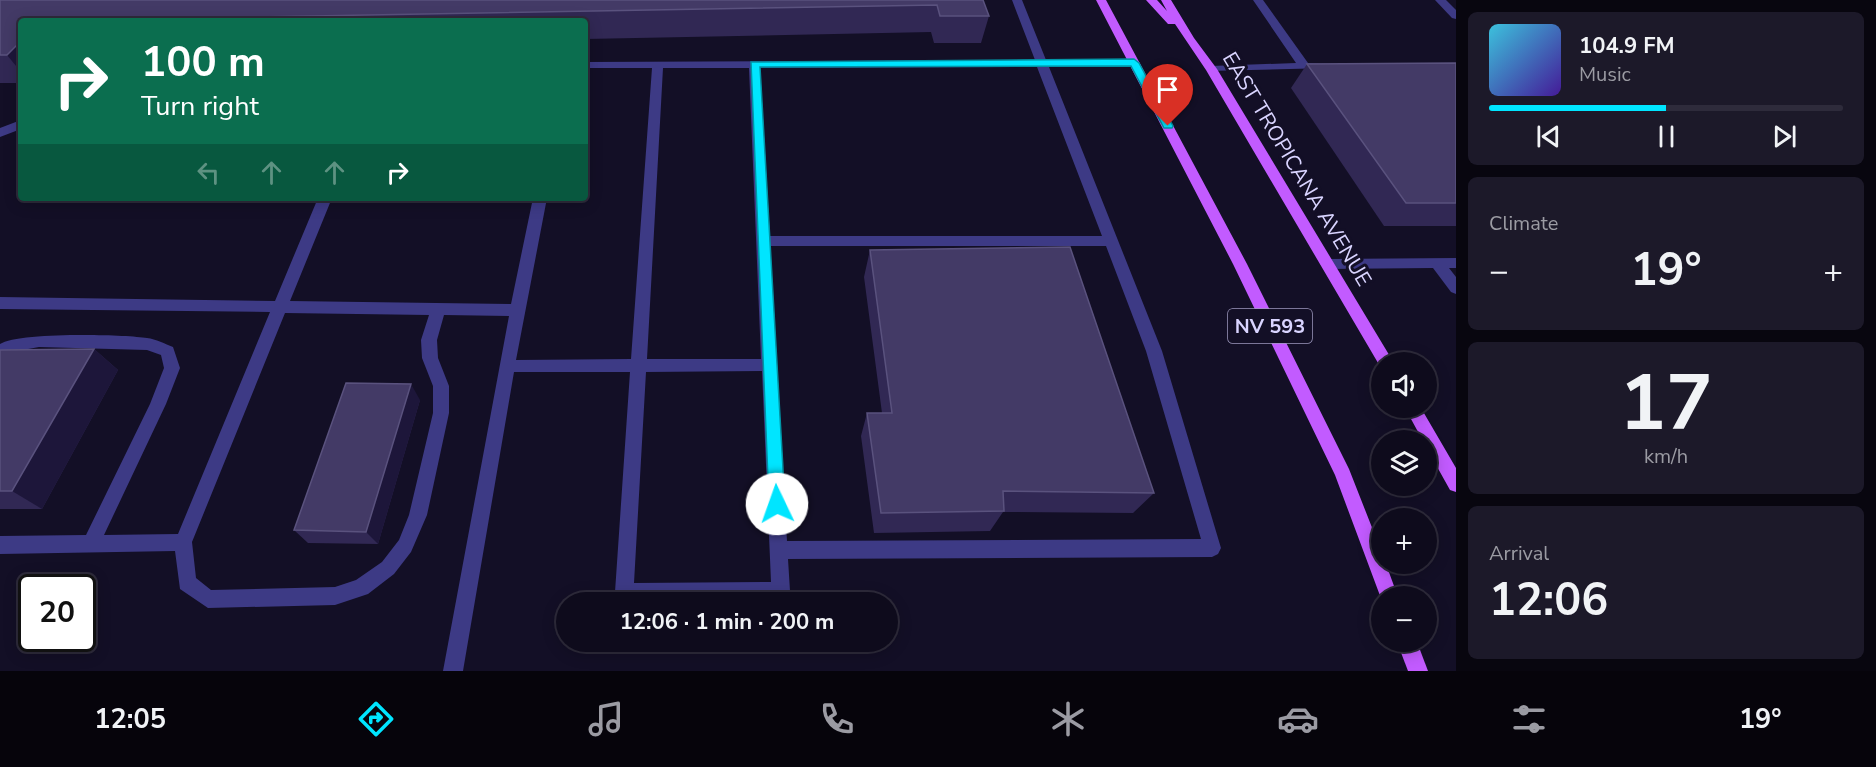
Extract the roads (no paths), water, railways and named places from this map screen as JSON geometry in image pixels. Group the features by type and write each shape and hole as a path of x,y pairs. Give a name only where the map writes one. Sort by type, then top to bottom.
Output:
{"main road":[{"name":"NV 593","path":"1101,0 1240,264 1343,474 1385,586"},
{"path":"1151,0 1189,39"},
{"name":"EAST TROPICANA AVENUE","path":"1166,0 1189,39 1211,69 1379,352"},
{"path":"1420,418 1451,463 1456,484"},
{"path":"1411,652 1418,671"}],"lane":[{"path":"780,550 1212,548 1154,351 1017,0"},
{"path":"1258,0 1304,66"},
{"path":"1440,0 1456,16"},
{"path":"588,65 1134,63"},
{"path":"658,64 624,592 781,591 754,64"},
{"path":"1211,69 1339,66"},
{"path":"0,133 18,125"},
{"path":"324,201 183,542 187,583 208,599 335,596 361,588 388,568 405,546 418,515 441,413 441,386 430,358 429,340 438,309"},
{"path":"453,671 517,310 539,201"},
{"path":"764,241 1110,241"},
{"path":"1437,263 1456,288"},
{"path":"1327,264 1456,263"},
{"path":"0,303 517,310"},
{"path":"0,353 8,346 39,341 147,344 168,351 172,368 158,404 91,543"},
{"path":"507,366 770,365"},
{"path":"0,544 183,542"}]}
